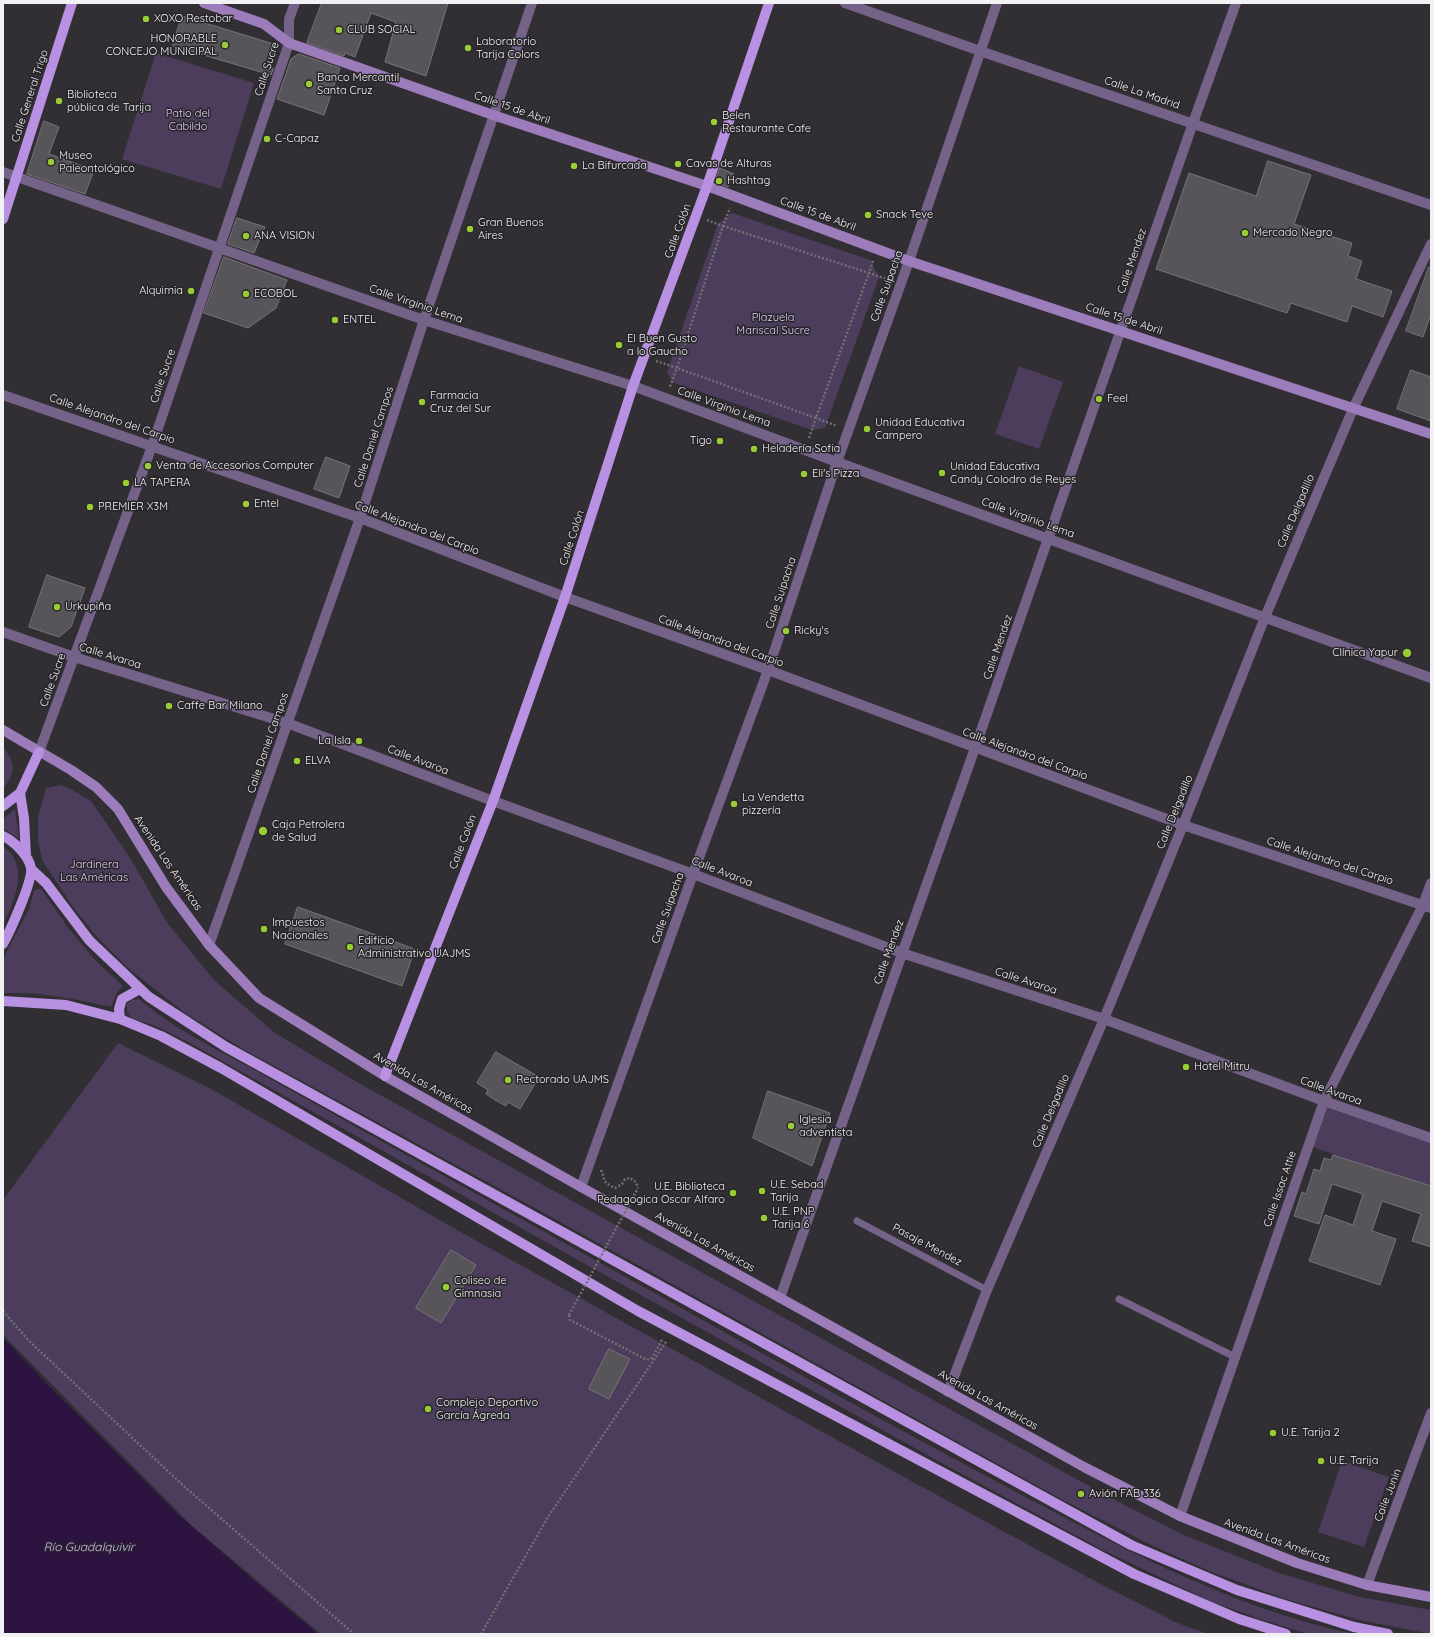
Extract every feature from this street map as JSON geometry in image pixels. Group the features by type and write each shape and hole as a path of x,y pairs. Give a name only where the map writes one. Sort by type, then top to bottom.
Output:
{"main road":[{"name":"Calle General Trigo","path":"3,219 72,3"},
{"name":"Calle Colón","path":"386,1076 493,801 565,597 633,386 707,186 769,3"},
{"path":"3,806 20,793 39,752"},
{"path":"20,793 24,818 26,856 31,869 46,883 89,940 140,989 149,997 226,1047 1131,1545 1237,1590 1354,1627 1388,1634"},
{"path":"3,836 8,838 26,856"},
{"path":"3,944 22,903 31,869"},
{"path":"120,1019 119,1009 122,999 140,989"},
{"path":"3,1001 66,1005 120,1019 161,1036 221,1068 638,1311 1134,1574 1239,1620 1286,1634"}],"street":[{"name":"Calle 15 de Abril","path":"204,3 264,24 289,42 493,115 707,186 909,261 1431,434"},
{"name":"Calle Sucre","path":"39,752 152,446 220,248 289,42 289,19 295,3"},
{"name":"Calle Daniel Campos","path":"209,945 360,518 424,320 532,3"},
{"name":"Calle La Madrid","path":"845,3 980,51 1431,205"},
{"name":"Calle Suipacha","path":"581,1187 768,670 837,462 901,284 997,3"},
{"name":"Calle Mendez","path":"780,1298 975,748 1120,330 1236,3"},
{"name":"Calle Virginio Lema","path":"3,172 424,320 633,386 837,462 1265,616 1431,678"},
{"name":"Calle Delgadillo","path":"948,1392 987,1290 1104,1019 1183,825 1265,616 1353,409 1431,244"},
{"name":"Calle Alejandro del Carpio","path":"3,395 360,518 565,597 768,670 1183,825 1427,906"},
{"name":"Calle Avaroa","path":"3,632 74,657 287,723 902,953 1104,1019 1324,1101 1431,1138"},
{"name":"Avenida Las Américas","path":"3,730 96,787 118,809 166,887 209,945 260,998 386,1076 948,1392 1084,1467 1180,1516 1297,1563 1367,1584 1431,1597"},
{"name":"Calle Issac Attie","path":"1180,1516 1324,1101 1427,906 1431,883"},
{"name":"Calle Junin","path":"1367,1584 1431,1413"}],"lane":[{"name":"Pasaje Mendez","path":"857,1221 987,1290"},
{"path":"1119,1299 1235,1357"}],"path":[{"path":"666,398 734,196"},
{"path":"696,216 901,284"},
{"path":"805,450 877,249"},
{"path":"644,356 848,431"},
{"path":"481,1634 548,1517 667,1342 662,1340 652,1358 647,1360 570,1320 569,1315 638,1188 636,1182 630,1178 625,1179 622,1184 615,1188 607,1184 602,1177 602,1172 591,1157"},
{"path":"3,1311 29,1341 186,1488 354,1634"}],"green space":[{"name":"Patio del Cabildo","path":"156,53 254,83 221,189 122,159"},
{"name":"Plazuela Mariscal Sucre","path":"732,213 870,260 879,277 825,428 812,430 672,382 667,372 718,224"},
{"path":"1019,366 1063,382 1039,449 995,434"},
{"path":"3,747 10,758 13,768 10,778 3,789"},
{"name":"Jardinera Las Américas","path":"61,785 91,801 129,856 168,924 214,980 275,1033 362,1085 1109,1497 1184,1535 1282,1574 1360,1597 1431,1610 1431,1634 1359,1620 1286,1599 1214,1573 1153,1546 1061,1499 544,1213 243,1049 185,1013 128,968 97,937 73,907 42,860 38,840 38,817 46,788"},
{"path":"15,809 19,839 3,829 3,819"},
{"path":"3,846 11,854 16,863 18,884 12,905 3,925"},
{"name":"Jardinera Las Américas","path":"41,889 69,929 97,962 123,986 117,993 111,1007 57,996 3,993 3,959 29,909 34,891"},
{"path":"139,999 153,1011 202,1042 865,1410 1076,1524 1121,1547 1211,1588 1305,1622 1354,1634 1308,1634 1260,1619 1210,1601 1105,1551 938,1461 188,1042 158,1027 131,1018 127,1012 127,1004 132,1000"},
{"name":"Complejo Deportivo García Ágreda","path":"118,1043 213,1090 457,1230 1091,1579 1175,1622 1208,1634 321,1634 192,1526 3,1335 3,1200"},
{"path":"1325,1105 1431,1141 1431,1188 1307,1145"},
{"path":"1342,1461 1389,1477 1364,1547 1318,1532"}],"water":[{"name":"Río Guadalquivir","path":"3,1338 49,1386 178,1514 318,1634 3,1634"}],"building":[{"path":"322,3 448,3 426,76 385,62 396,22 371,13 355,57 345,53 344,56 307,43"},
{"name":"HONORABLE CONCEJO MUNICIPAL","path":"182,16 277,45 269,71 274,68 271,75 173,46"},
{"name":"Banco Mercantil Santa Cruz","path":"299,54 340,68 324,115 277,99 291,59"},
{"name":"Museo Paleontológico","path":"44,121 59,127 49,154 94,170 85,194 27,174"},
{"name":"Mercado Negro","path":"1268,161 1311,175 1294,224 1352,243 1348,256 1362,261 1356,279 1392,291 1383,317 1352,306 1347,322 1291,303 1287,313 1156,269 1189,173 1256,196"},
{"path":"720,168 734,174 728,187 715,182"},
{"name":"ANA VISION","path":"237,218 265,227 254,253 228,244"},
{"name":"ECOBOL","path":"224,257 287,280 276,308 248,328 204,313"},
{"path":"1429,267 1431,268 1431,314 1423,337 1406,331"},
{"path":"1411,370 1431,377 1431,421 1397,409"},
{"path":"326,457 350,466 339,498 314,489"},
{"name":"Urkupiña","path":"47,575 85,588 71,627 59,637 29,627"},
{"name":"Edificio Administrativo UAJMS","path":"298,907 415,949 402,986 285,944"},
{"name":"Rectorado UAJMS","path":"496,1052 539,1077 520,1109 508,1102 506,1106 495,1100 486,1094 488,1090 477,1083"},
{"name":"Iglesia adventista","path":"768,1091 830,1113 812,1166 753,1138"},
{"path":"1333,1155 1431,1186 1431,1247 1412,1241 1421,1214 1382,1201 1372,1231 1396,1239 1380,1285 1309,1261 1325,1215 1353,1225 1363,1194 1332,1184 1319,1224 1294,1216 1302,1192 1306,1194 1314,1169 1320,1171 1324,1158 1331,1160"},
{"name":"Coliseo de Gimnasia","path":"451,1250 476,1265 441,1323 416,1308"},
{"path":"609,1349 630,1359 609,1399 589,1389"}],"place":[{"name":"XOXO Restobar","path":"146,19"},
{"name":"CLUB SOCIAL","path":"339,30"},
{"name":"HONORABLE CONCEJO MUNICIPAL","path":"225,45"},
{"name":"Laboratorio Tarija Colors","path":"468,48"},
{"name":"Banco Mercantil Santa Cruz","path":"309,84"},
{"name":"Biblioteca pública de Tarija","path":"59,101"},
{"name":"Belen Restaurante Cafe","path":"714,122"},
{"name":"C-Capaz","path":"267,139"},
{"name":"Museo Paleontológico","path":"51,162"},
{"name":"Cavas de Alturas","path":"678,164"},
{"name":"La Bifurcada","path":"574,166"},
{"name":"Hashtag","path":"719,181"},
{"name":"Snack Teve","path":"868,215"},
{"name":"Gran Buenos Aires","path":"470,229"},
{"name":"Mercado Negro","path":"1245,233"},
{"name":"ANA VISION","path":"246,236"},
{"name":"Alquimia","path":"191,291"},
{"name":"ECOBOL","path":"246,294"},
{"name":"ENTEL","path":"335,320"},
{"name":"El Buen Gusto a lo Gaucho","path":"619,345"},
{"name":"Feel","path":"1099,399"},
{"name":"Farmacia Cruz del Sur","path":"422,402"},
{"name":"Unidad Educativa Campero","path":"867,429"},
{"name":"Tigo","path":"720,441"},
{"name":"Heladería Sofia","path":"754,449"},
{"name":"Venta de Accesorios Computer","path":"148,466"},
{"name":"Unidad Educativa Candy Colodro de Reyes","path":"942,473"},
{"name":"Eli's Pizza","path":"804,474"},
{"name":"LA TAPERA","path":"126,483"},
{"name":"Entel","path":"246,504"},
{"name":"PREMIER X3M","path":"90,507"},
{"name":"Urkupiña","path":"57,607"},
{"name":"Ricky's","path":"786,631"},
{"name":"Clínica Yapur","path":"1407,653"},
{"name":"Caffe Bar Milano","path":"169,706"},
{"name":"La Isla","path":"359,741"},
{"name":"ELVA","path":"297,761"},
{"name":"La Vendetta pizzería","path":"734,804"},
{"name":"Caja Petrolera de Salud","path":"263,831"},
{"name":"Impuestos Nacionales","path":"264,929"},
{"name":"Edificio Administrativo UAJMS","path":"350,947"},
{"name":"Hotel Mitru","path":"1186,1067"},
{"name":"Rectorado UAJMS","path":"508,1080"},
{"name":"Iglesia adventista","path":"791,1126"},
{"name":"U.E. Sebad Tarija","path":"762,1191"},
{"name":"U.E. Biblioteca Pedagogica Oscar Alfaro","path":"733,1193"},
{"name":"U.E. PNP Tarija 6","path":"764,1218"},
{"name":"Coliseo de Gimnasia","path":"446,1287"},
{"name":"Complejo Deportivo García Ágreda","path":"428,1409"},
{"name":"U.E. Tarija 2","path":"1273,1433"},
{"name":"U.E. Tarija","path":"1321,1461"},
{"name":"Avión FAB 336","path":"1081,1494"}]}
